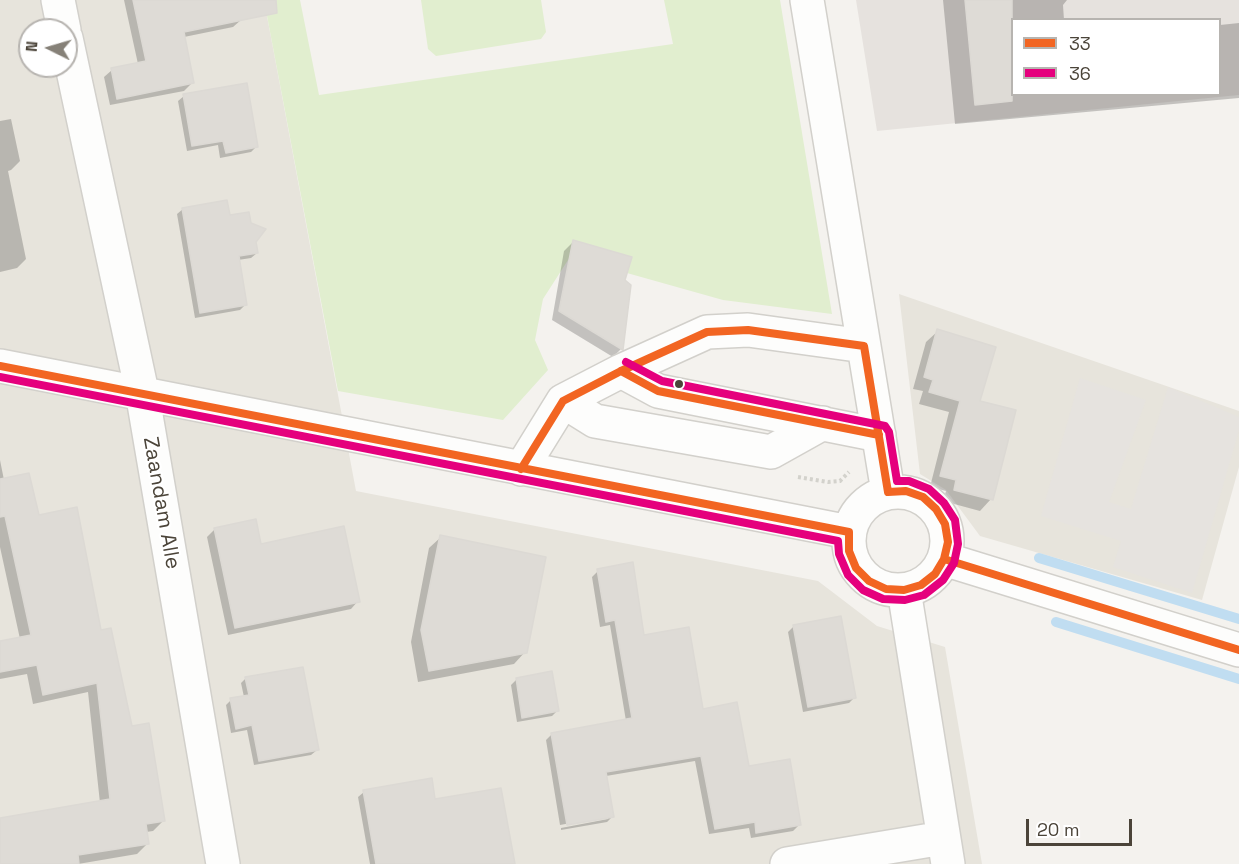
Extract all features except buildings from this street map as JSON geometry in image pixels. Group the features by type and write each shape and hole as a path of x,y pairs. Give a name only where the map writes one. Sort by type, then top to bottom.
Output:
{"street":[{"path":"58,0 62,18"},
{"path":"807,0 888,492"},
{"name":"Zaandam Alle","path":"75,78 142,392 223,864"},
{"path":"521,469 563,401 621,371 707,332 748,330 864,346"},
{"path":"0,366 849,532"},
{"path":"621,371 658,391 879,435"},
{"path":"563,401 595,421 771,452 823,423"},
{"path":"888,492 906,492 923,497 936,509 945,524 948,542 945,559 935,574 921,585 904,590 886,589 869,581 856,568 849,550 849,532 857,513 871,500 888,492"},
{"path":"945,559 1239,650"},
{"path":"787,864 946,851 904,590"}],"shaded area":[{"path":"0,0 264,0 356,491 818,581 877,626 945,647 982,864 0,864"},
{"path":"856,0 1239,0 1239,95 877,131"},
{"path":"899,294 1239,411 1239,467 1202,600 980,536 946,490 920,474"},
{"path":"1080,378 1146,400 1109,502 1131,509 1168,387 1239,417 1239,430 1192,593 1113,567 1121,541 1041,516"}],"green space":[{"path":"264,0 300,0 319,95 673,44 664,0 780,0 832,314 723,300 570,257 543,299 535,340 548,370 503,420 338,391"},
{"path":"421,0 541,0 546,32 541,39 436,56 428,49"}],"waterway":[{"path":"1039,558 1239,619"},
{"path":"1056,622 1239,679"}],"transit line":[{"name":"33","path":"521,469 563,401 621,371 707,332 748,330 864,346 888,492"},
{"name":"36","path":"0,377 838,541 839,554 848,575 863,590 883,599 905,600 924,595 943,580 954,563 958,544 955,520 944,503 929,489 909,481 897,481 889,432 885,426 662,381 626,362"},
{"name":"33","path":"0,366 849,532 849,551 856,568 869,581 886,589 904,590 921,585 935,574 944,559 948,542 945,524 936,509 923,497 906,491 888,492"},
{"name":"33","path":"621,371 658,391 879,435"},
{"name":"33","path":"944,559 1239,650"}]}
